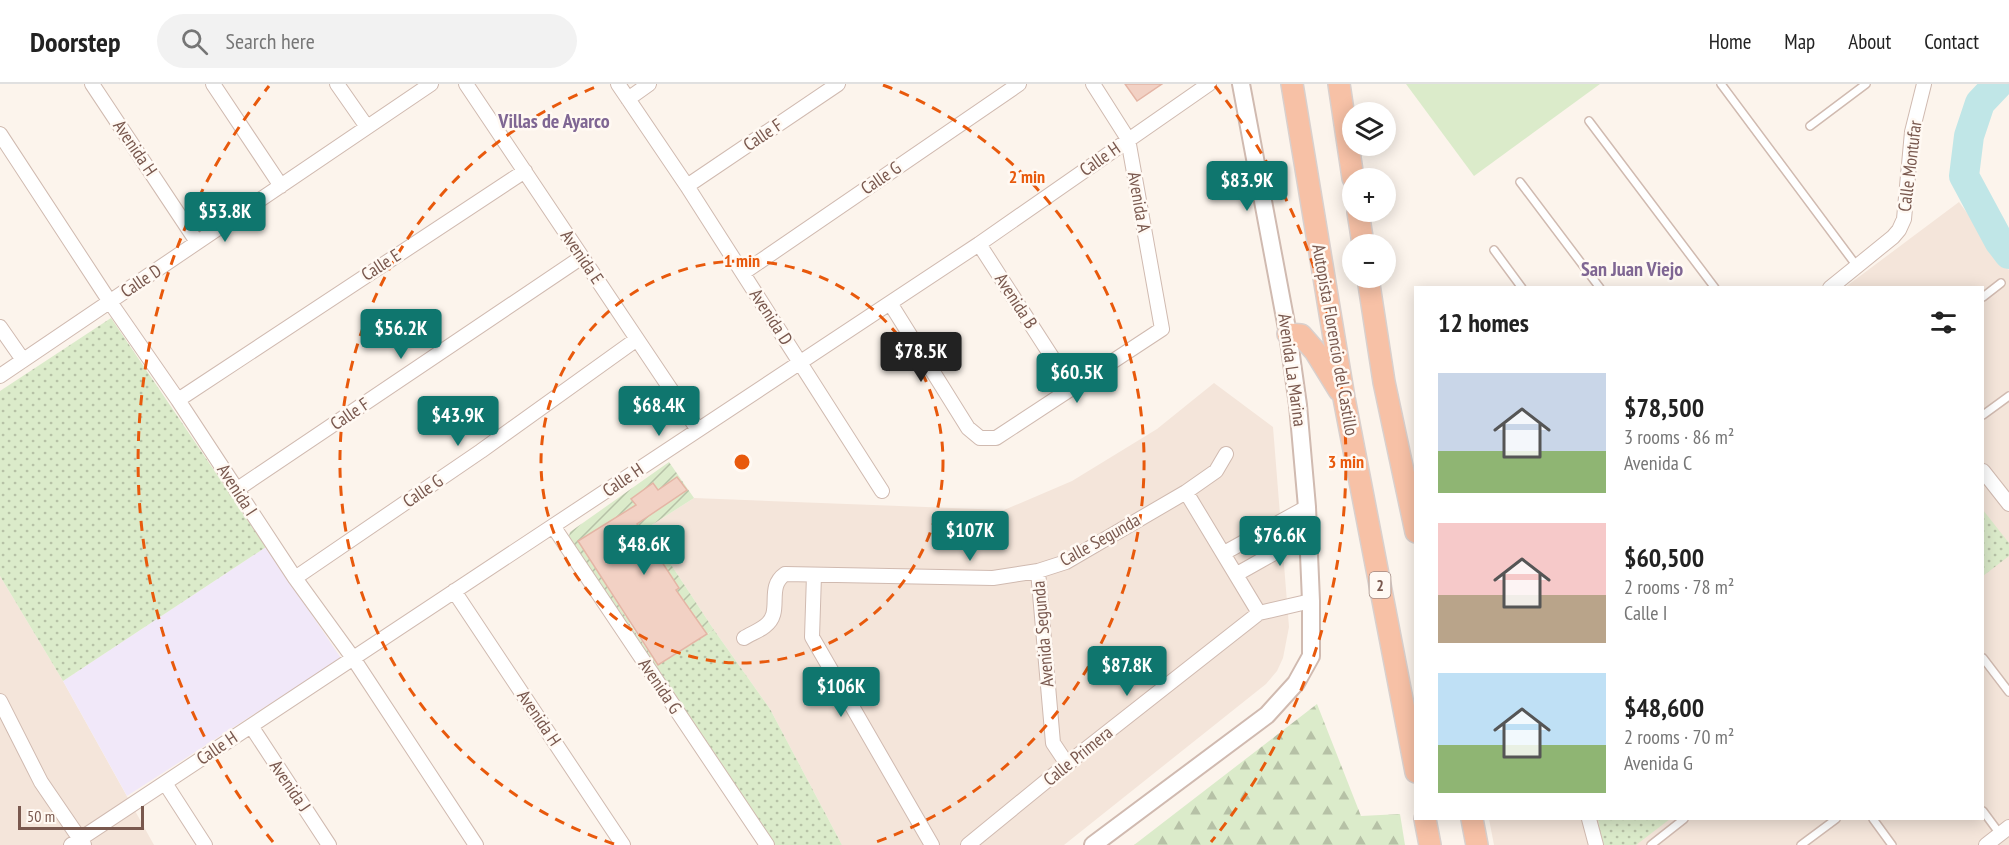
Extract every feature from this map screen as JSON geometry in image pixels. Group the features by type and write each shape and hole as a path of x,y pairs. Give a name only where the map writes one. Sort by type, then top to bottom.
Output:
{"highway":[{"name":"Autopista Florencio del Castillo","path":"1292,84 1344,398 1414,762"},
{"path":"1339,84 1352,168"},
{"path":"1370,288 1384,382 1414,523"},
{"path":"1288,334 1301,335 1315,351 1344,398"},
{"path":"1425,820 1430,845"},
{"path":"1472,820 1477,845"}],"street":[{"name":"Avenida H","path":"92,84 197,242"},
{"path":"213,84 281,186"},
{"path":"337,84 367,128"},
{"name":"Calle D","path":"0,376 431,84"},
{"name":"Avenida E","path":"466,84 698,430"},
{"name":"Avenida D","path":"618,84 687,186 882,491"},
{"path":"628,99 649,84"},
{"name":"Calle F","path":"687,186 838,84"},
{"name":"Calle G","path":"743,273 1019,84"},
{"name":"Avenida A","path":"1072,388 1162,329 1128,139 1093,84"},
{"name":"Calle H","path":"78,843 250,726 979,244 1209,84"},
{"name":"Avenida La Marina","path":"1093,845 1267,716 1296,683 1311,656 1307,507 1298,405 1288,334 1241,84"},
{"name":"Calle Montufar","path":"1835,286 1856,265 1893,237 1904,219 1912,132 1924,84"},
{"name":"Avenida I","path":"0,134 110,302 178,400 295,578 353,658 476,845"},
{"name":"Calle E","path":"178,400 525,171"},
{"name":"Avenida B","path":"979,244 1072,388"},
{"name":"Calle F","path":"236,490 582,257"},
{"path":"890,303 968,428 980,438 996,438 1072,388"},
{"path":"0,327 22,360"},
{"name":"Calle G","path":"295,578 481,451 638,339"},
{"name":"Calle Segunda","path":"744,638 770,621 774,614 775,587 778,579 785,574 993,578 1038,571 1066,562 1186,492 1216,471 1226,454"},
{"path":"1984,472 2009,504"},
{"path":"1186,492 1259,613"},
{"path":"1224,553 1307,507"},
{"name":"Avenida G","path":"553,526 767,845"},
{"path":"1237,574 1308,534"},
{"name":"Avenida Segunda","path":"1038,571 1053,743 1067,764"},
{"path":"814,575 812,637 932,845"},
{"name":"Avenida H","path":"454,591 623,845"},
{"name":"Calle Primera","path":"968,845 1259,613 1311,601"},
{"path":"0,701 41,782 78,843"},
{"name":"Avenida J","path":"250,726 329,845"},
{"path":"165,783 205,845"},
{"path":"1589,820 1596,845"},
{"path":"1986,845 2005,831"}],"lane":[{"path":"1721,84 1856,265"},
{"path":"1810,126 1866,84"},
{"path":"1589,122 1713,286"},
{"path":"1520,182 1598,286"},
{"path":"1494,250 1521,286"},
{"path":"1984,296 2001,283"},
{"path":"1984,414 2009,396"},
{"path":"1984,659 2009,692"},
{"path":"1984,813 2005,831"},
{"path":"1651,845 1683,820"},
{"path":"1801,845 1835,820"},
{"path":"1874,820 1892,845"}],"shaded area":[{"path":"1959,202 2009,270 2009,845 1494,845 1489,820 1984,820 1984,286 1847,286"},
{"path":"1214,383 1273,427 1289,627 1283,658 1277,671 1266,684 1064,845 842,845 770,709 714,630 647,528 694,498 1004,510 1072,481 1157,429"},
{"path":"266,547 341,658 127,796 63,681"},
{"path":"0,576 63,681 154,845 0,845"}],"green space":[{"path":"1406,84 1600,84 1474,176"},
{"path":"111,318 266,547 63,681 0,576 0,391"},
{"path":"669,462 694,498 647,528 714,630 707,634 676,590 679,588 628,510 579,541 626,617 637,610 640,615 629,623 658,665 653,668 568,540 570,532"},
{"path":"1984,511 2009,543 2009,556 1984,575"},
{"path":"714,630 770,709 842,845 772,845 653,668"},
{"path":"1317,704 1361,816 1400,814 1405,845 1134,845"},
{"path":"1598,820 1669,820 1636,845 1602,845"}],"building":[{"path":"1125,84 1162,84 1137,101"},
{"path":"677,477 687,490 637,524 679,588 676,590 707,634 658,665 578,541 636,505 631,499 653,483 658,490"}],"waterway":[{"path":"1998,84 1980,103 1969,136 1964,176 1999,241 2009,254"}],"district":[{"name":"Villas de Ayarco","path":"554,121"},
{"name":"San Juan Viejo","path":"1632,269"}]}
